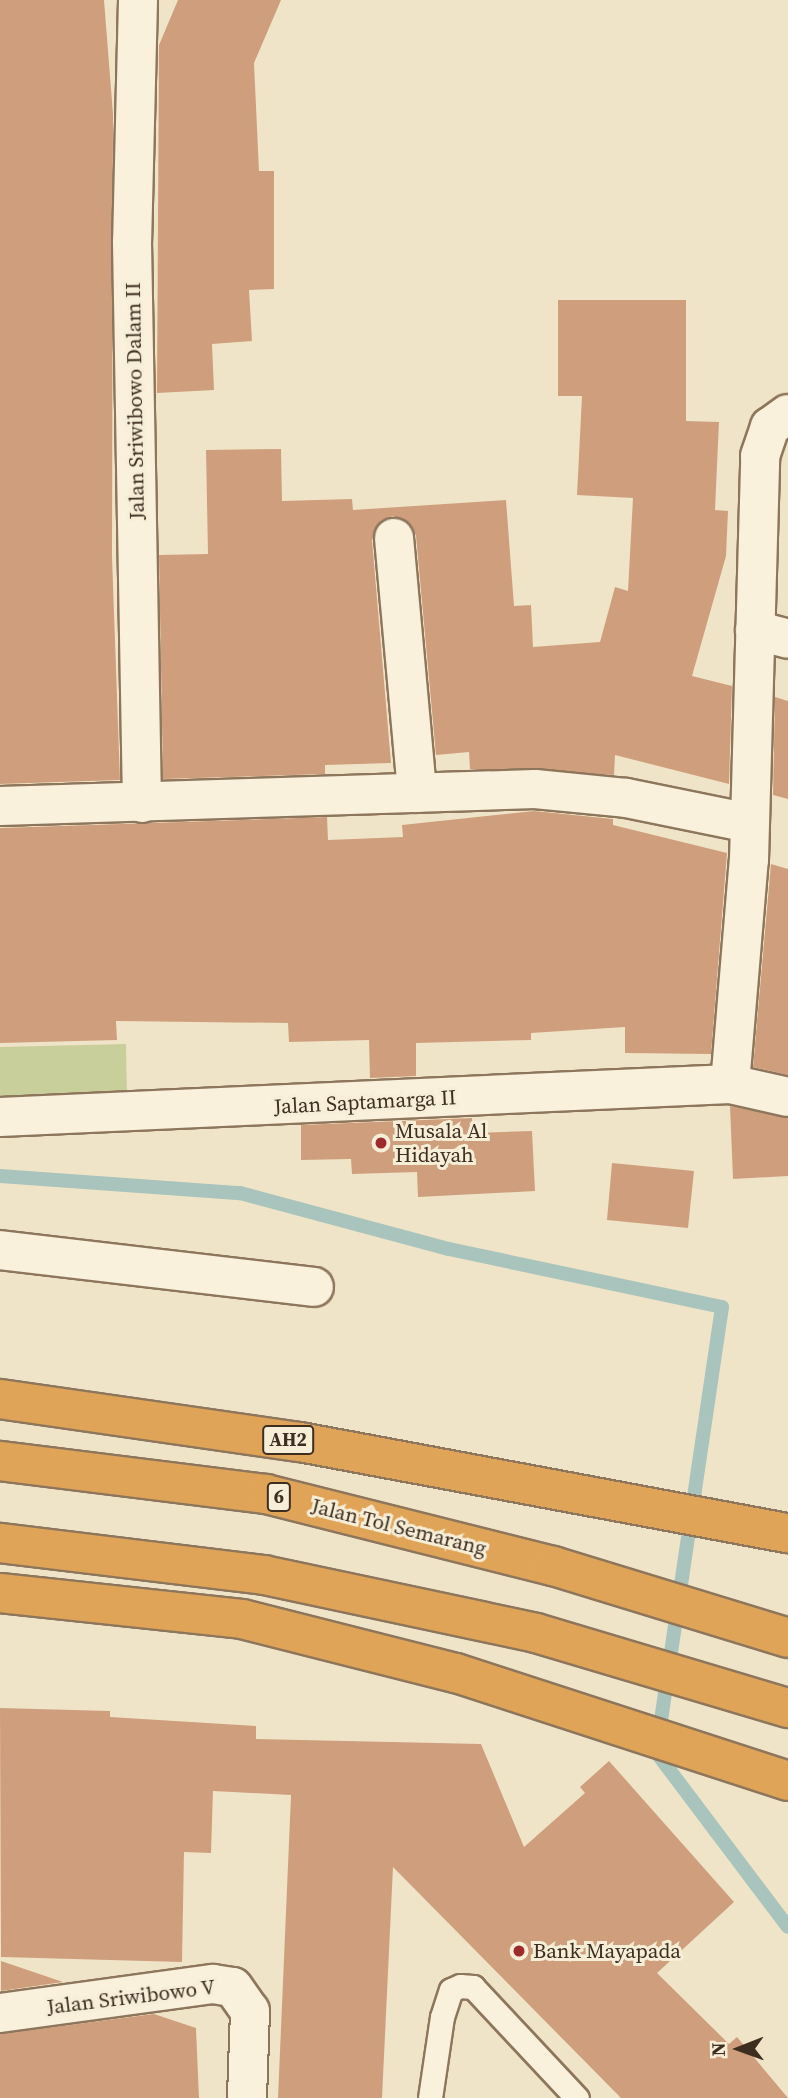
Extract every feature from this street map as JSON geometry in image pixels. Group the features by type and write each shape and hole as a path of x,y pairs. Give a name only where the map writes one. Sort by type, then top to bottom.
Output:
{"highway":[{"name":"AH2","path":"0,1399 300,1442 788,1533"},
{"name":"Jalan Tol Semarang","path":"0,1461 266,1494 553,1566 788,1638"},
{"path":"0,1543 264,1575 536,1633 788,1708"},
{"path":"0,1593 242,1619 456,1673 788,1781"}],"street":[{"name":"Jalan Sriwibowo Dalam II","path":"138,0 132,242 142,803"},
{"path":"730,1084 749,823 771,634 760,456 770,427 788,414"},
{"path":"394,538 416,793"},
{"path":"0,806 416,793 580,791 749,823"},
{"name":"Jalan Saptamarga II","path":"0,1117 730,1084 788,1097"},
{"path":"0,1250 314,1287"},
{"name":"Jalan Sriwibowo V","path":"0,2013 213,1984 244,1995 250,2011 247,2098"}],"lane":[{"path":"430,2098 442,2017 451,1990 460,1986 473,1987 577,2098"}],"green space":[{"path":"126,1044 127,1097 0,1099 0,1047"}],"building":[{"path":"0,0 104,0 113,114 112,556 120,780 0,784"},
{"path":"178,0 281,0 254,63 259,171 274,171 274,289 249,290 252,341 212,344 214,390 157,393 159,45"},
{"path":"558,300 686,300 686,421 719,422 715,510 728,511 726,556 692,676 732,686 729,784 615,755 614,775 470,769 469,752 436,755 416,536 411,525 393,516 381,521 372,540 391,763 325,765 325,774 163,779 159,555 208,554 206,450 281,449 282,501 352,499 353,510 506,500 514,606 531,605 533,647 600,642 615,587 628,591 633,498 577,495 582,396 558,396"},
{"path":"775,697 788,701 788,799 773,795"},
{"path":"534,811 613,819 613,825 727,853 711,1054 625,1053 625,1027 531,1033 531,1040 416,1043 416,1076 370,1078 369,1040 289,1042 288,1023 116,1021 117,1040 0,1043 0,828 327,817 328,840 403,837 402,825"},
{"path":"771,864 788,869 788,1075 753,1067"},
{"path":"730,1106 788,1118 788,1176 733,1179"},
{"path":"472,1118 473,1133 532,1131 535,1191 418,1197 417,1172 352,1174 351,1159 301,1160 301,1125"},
{"path":"612,1163 694,1171 688,1228 607,1220"},
{"path":"0,1708 110,1711 110,1717 256,1726 256,1739 481,1744 524,1847 585,1793 580,1787 609,1761 734,1902 657,1973 729,2044 737,2037 788,2098 621,2098 393,1867 382,2098 278,2098 291,1795 213,1791 211,1853 184,1852 182,1962 1,1957"},
{"path":"1,1961 63,1982 1,1991"},
{"path":"154,2014 196,2028 199,2098 0,2098 0,2034"}],"waterway":[{"path":"0,1176 240,1193 449,1249 722,1307 656,1752 788,1927"}],"place":[{"name":"Musala Al Hidayah","path":"381,1143"},
{"name":"Bank Mayapada","path":"519,1951"}]}
